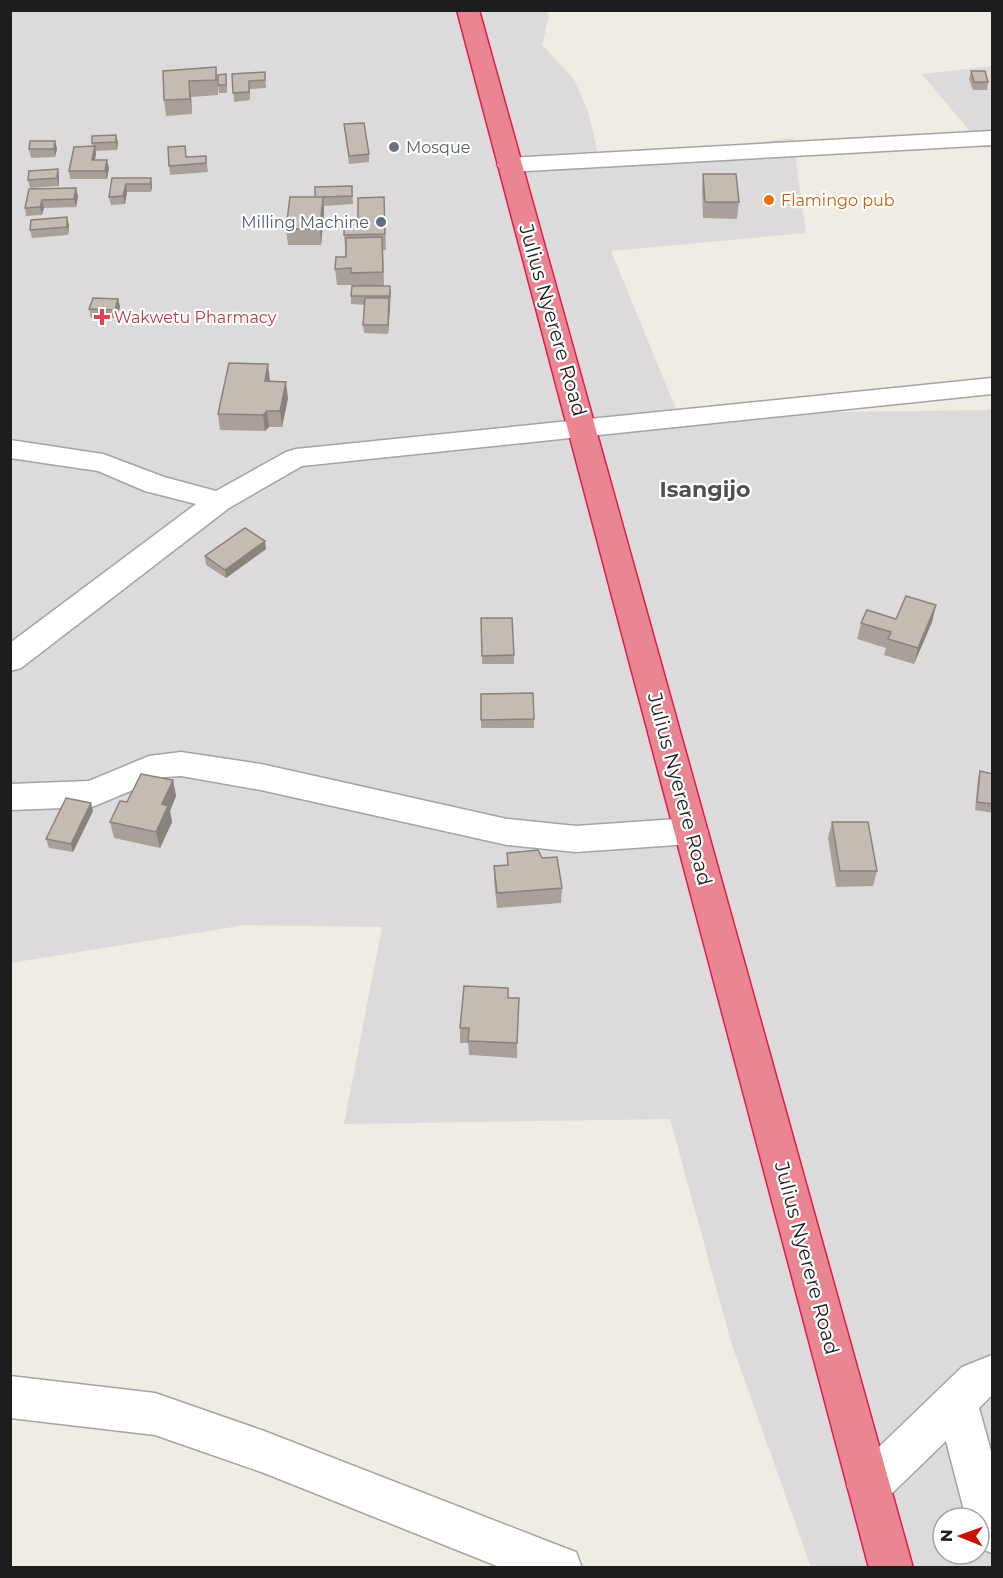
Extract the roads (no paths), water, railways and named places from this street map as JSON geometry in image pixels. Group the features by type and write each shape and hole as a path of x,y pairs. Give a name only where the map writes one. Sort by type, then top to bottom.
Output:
{"highway":[{"name":"Julius Nyerere Road","path":"468,10 891,1568"}],"street":[{"path":"509,165 993,138"},
{"path":"10,660 219,501 297,458 993,386"},
{"path":"10,449 103,463 156,484 219,501"},
{"path":"10,796 92,794 161,765 181,764 261,777 507,832 576,839 692,831"},
{"path":"869,1486 977,1381 993,1376"},
{"path":"10,1397 155,1414 264,1452 560,1568"},
{"path":"956,1401 993,1531"}],"place":[{"name":"Mosque","path":"394,147"},
{"name":"Flamingo pub","path":"769,200"},
{"name":"Milling Machine","path":"381,222"},
{"name":"Wakwetu Pharmacy","path":"102,317"}],"district":[{"name":"Isangijo","path":"705,489"}]}
